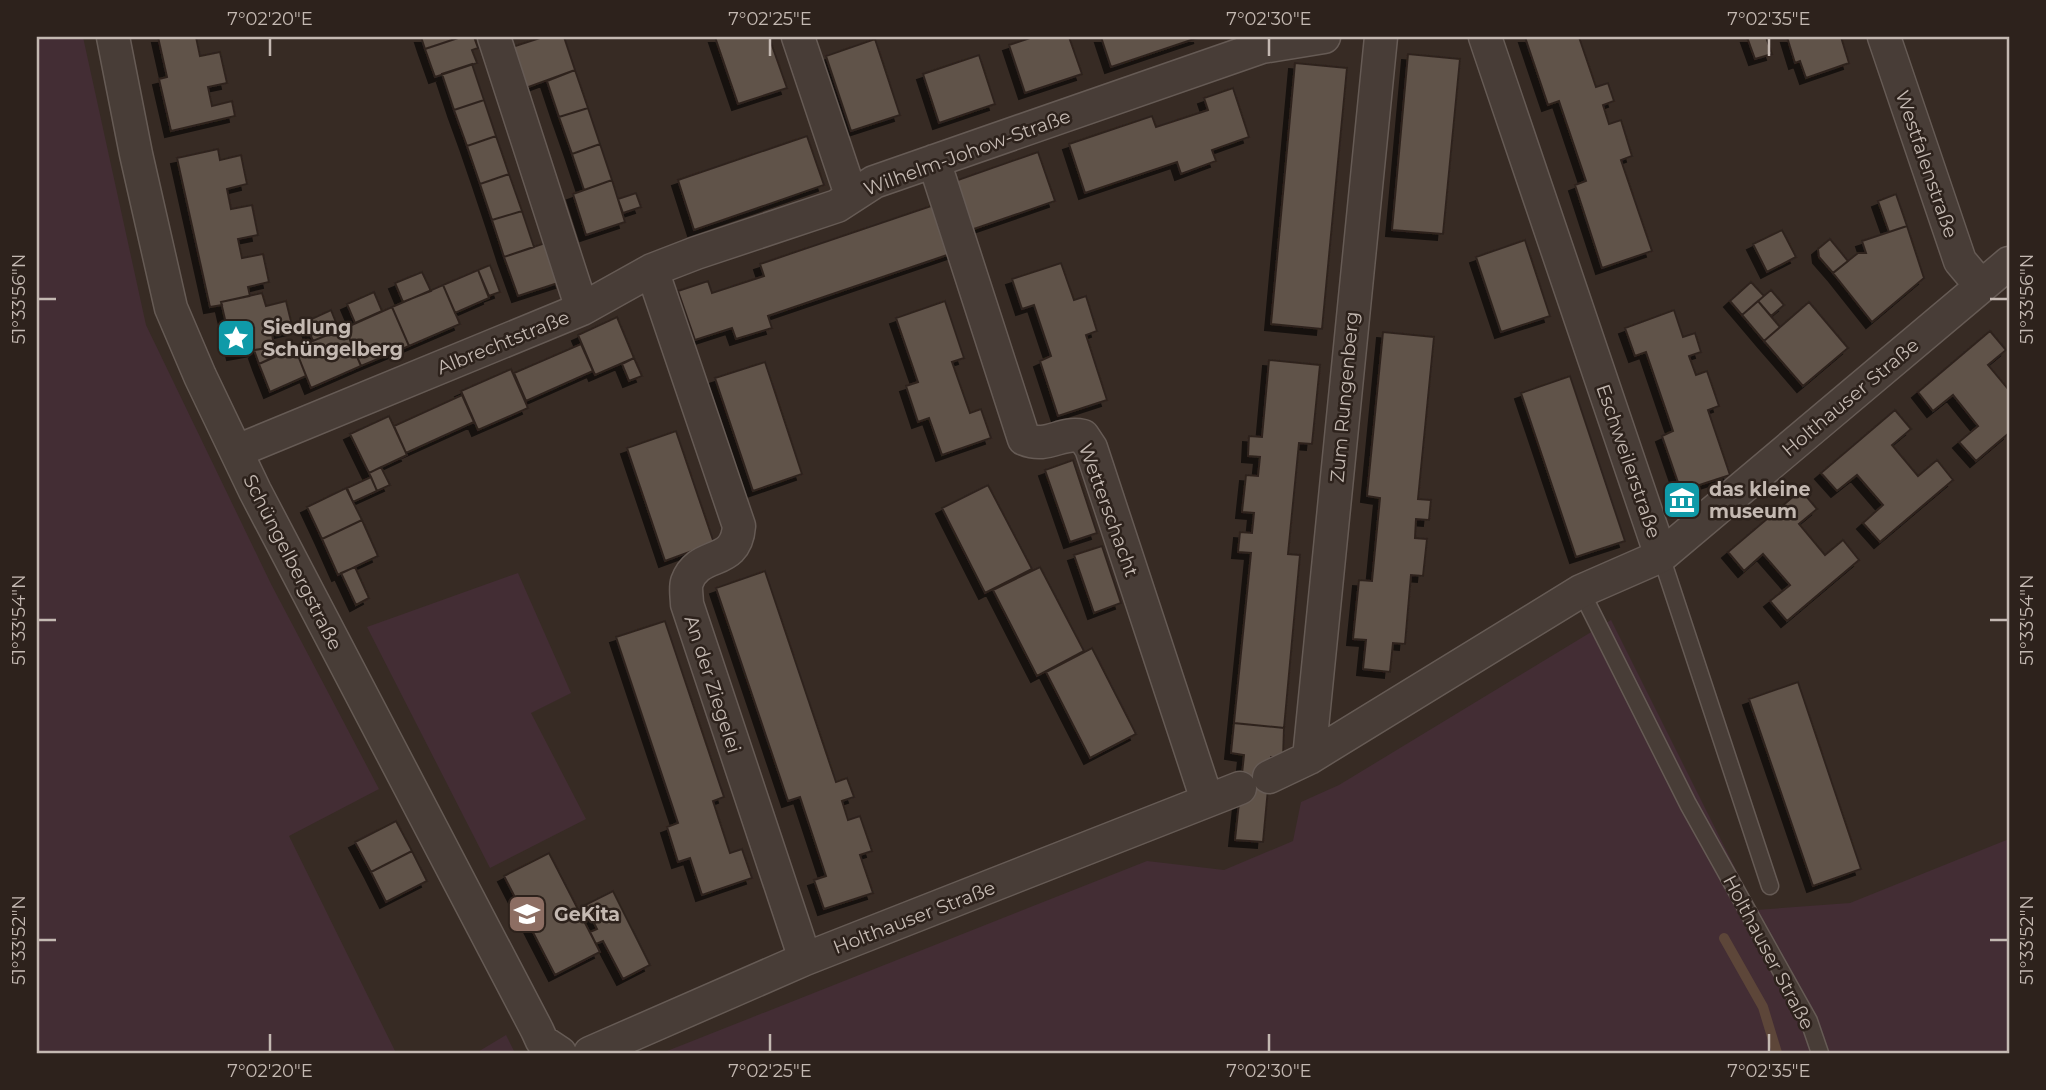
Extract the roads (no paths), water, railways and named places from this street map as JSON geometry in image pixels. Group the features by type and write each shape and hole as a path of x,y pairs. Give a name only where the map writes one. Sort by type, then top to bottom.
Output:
{"street":[{"name":"Schüngelbergstraße","path":"113,37 171,308 200,376 255,491 542,1041 559,1053"},
{"name":"Albrechtstraße","path":"237,451 582,309 494,37"},
{"path":"798,37 851,195"},
{"name":"Wilhelm-Johow-Straße","path":"582,309 652,271 696,253 837,206 874,182 1262,47 1324,37"},
{"name":"Zum Rungenberg","path":"1309,758 1381,37"},
{"name":"Eschweilerstraße","path":"1485,37 1661,556"},
{"name":"Westfalenstraße","path":"1884,37 1961,261 1981,286"},
{"name":"Wetterschacht","path":"934,161 1024,439 1038,444 1073,434 1083,436 1090,448 1207,800"},
{"name":"Holthauser Straße","path":"1269,777 1309,758 1581,591 1661,556 2009,263"},
{"name":"An der Ziegelei","path":"652,271 739,526 738,539 728,553 702,562 687,583 687,604 805,960"},
{"name":"Holthauser Straße","path":"590,1053 805,960 1240,788"}],"lane":[{"name":"Eschweilerstraße","path":"1661,556 1770,886"},
{"name":"Holthauser Straße","path":"1581,591 1688,804 1809,1021 1820,1053"}],"waterway":[{"path":"1724,938 1763,1007 1777,1053"}],"place":[{"name":"Siedlung Schüngelberg","path":"236,338"},
{"name":"das kleine museum","path":"1682,500"},
{"name":"GeKita","path":"527,914"}]}
